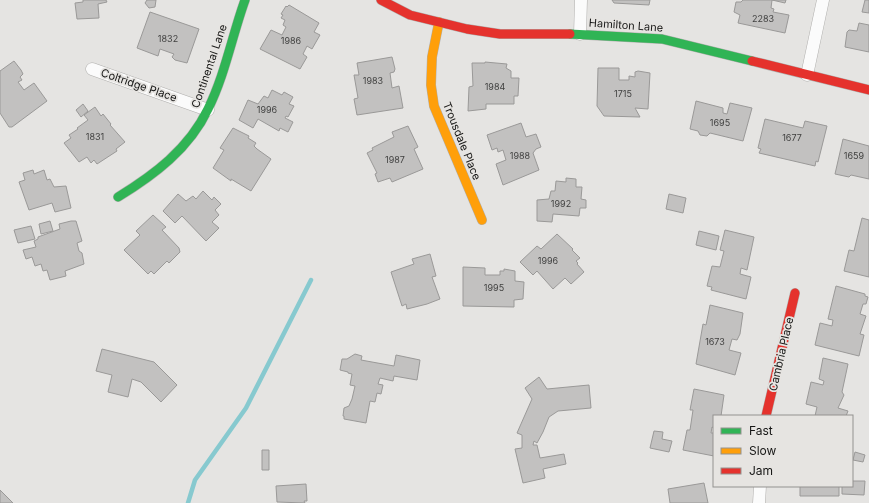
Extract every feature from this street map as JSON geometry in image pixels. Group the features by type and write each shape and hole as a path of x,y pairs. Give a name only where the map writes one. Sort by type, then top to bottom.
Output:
{"street":[{"name":"Continental Lane","path":"118,197 148,179 170,161 191,137 208,110 245,0"},
{"name":"Hamilton Lane","path":"382,0 410,15 467,29 500,34 580,34 662,39 869,90"},
{"path":"580,34 581,0"},
{"path":"808,76 824,0"},
{"name":"Trousdale Place","path":"439,22 432,57 431,85 434,106 482,220"},
{"name":"Coltridge Place","path":"92,69 208,110"},
{"name":"Cambria Place","path":"766,415 795,293"},
{"path":"759,503 760,487"}],"building":[{"path":"83,0 106,0 107,2 98,4 99,18 77,19 75,3 83,2"},
{"path":"147,0 156,0 155,7 149,8 145,3"},
{"path":"612,0 650,0 649,5 614,3"},
{"path":"743,0 772,0 771,8 774,9 773,12 789,15 785,33 738,23 740,15 734,12 736,2 741,2"},
{"path":"772,0 786,0 785,3"},
{"path":"865,0 869,0 869,13 862,12"},
{"path":"289,5 319,23 314,32 320,35 312,49 307,46 303,54 307,57 300,69 260,49 271,30 282,35 286,27 283,25 285,20 281,18 283,15 281,14 286,6 287,7"},
{"path":"150,12 199,29 187,63 175,60 172,57 174,54 160,49 158,56 137,48"},
{"path":"859,23 869,25 869,52 845,47 847,32 849,30 857,31"},
{"path":"392,57 395,69 394,72 390,73 392,88 399,86 403,108 357,115 354,99 358,98 354,75 359,75 357,63"},
{"path":"14,61 23,74 20,77 22,80 18,82 24,90 34,83 47,101 12,127 9,127 0,113 0,71"},
{"path":"485,62 507,64 506,68 511,71 511,78 519,78 518,96 514,96 514,104 486,104 486,109 468,111 469,87 473,86 472,63"},
{"path":"598,68 619,68 619,80 629,80 629,76 635,77 635,72 638,71 650,73 648,109 635,108 640,117 604,116 597,106"},
{"path":"272,90 282,95 284,92 293,97 289,104 294,106 288,117 286,116 285,118 293,122 288,132 280,128 279,131 258,119 253,128 239,120 248,100 258,104 264,96 268,98"},
{"path":"696,101 723,108 723,113 727,114 730,103 752,108 743,141 710,133 707,136 700,135 698,131 690,129"},
{"path":"83,104 88,111 81,117 76,110"},
{"path":"95,107 101,116 103,114 111,124 110,125 125,142 116,149 117,151 97,164 94,160 91,163 87,157 79,162 64,143 71,138 69,135 88,120 84,115"},
{"path":"765,119 803,128 805,121 827,126 818,162 816,161 815,166 759,153 761,149 758,148"},
{"path":"521,123 526,137 536,134 541,147 536,149 533,153 539,170 503,185 496,164 506,160 503,150 498,152 497,148 492,150 487,135"},
{"path":"408,126 418,147 414,149 423,169 392,182 390,178 378,182 375,174 377,173 367,153 373,150 372,148 394,137 392,132"},
{"path":"233,128 249,136 248,138 256,143 254,146 271,159 251,191 231,179 231,181 213,168 224,150 220,148"},
{"path":"843,139 869,146 869,179 851,175 849,177 835,174"},
{"path":"33,170 34,174 44,170 47,180 50,179 54,187 66,186 71,208 55,212 52,203 29,210 19,182 25,180 23,173"},
{"path":"566,178 576,179 576,187 582,187 581,199 586,200 586,208 580,208 579,216 553,214 552,222 537,221 537,200 549,199 551,191 555,191 556,181 566,182"},
{"path":"203,191 212,200 214,197 221,204 215,210 219,215 212,222 219,228 206,241 182,216 175,223 163,211 178,194 186,201 193,196 196,199"},
{"path":"669,194 686,198 683,213 666,209"},
{"path":"153,215 166,227 162,230 179,248 180,252 169,263 167,261 154,274 151,271 148,274 124,250 140,235 136,231"},
{"path":"862,218 869,220 869,277 844,271 849,250 854,251"},
{"path":"50,221 53,231 41,234 39,224"},
{"path":"76,221 82,241 77,243 79,251 82,253 84,264 65,271 66,276 50,280 47,270 43,271 41,264 35,266 32,257 26,259 23,250 36,247 34,241 38,239 38,237 60,229 59,224"},
{"path":"31,226 35,239 18,243 14,230"},
{"path":"725,230 754,237 747,270 741,268 740,274 751,277 746,299 711,290 712,287 707,286 712,266 720,267 724,251 720,250"},
{"path":"699,231 719,236 716,250 696,245"},
{"path":"557,234 580,258 576,261 584,272 571,284 565,278 553,289 537,271 533,275 520,262 537,246 541,249"},
{"path":"430,254 436,276 432,277 440,299 407,309 406,304 402,306 391,272 414,264 412,259"},
{"path":"463,267 485,268 485,275 500,275 500,271 504,271 504,269 515,271 515,281 524,282 523,299 514,300 514,307 463,306"},
{"path":"836,286 865,294 865,296 868,297 866,304 863,304 860,314 866,316 860,334 864,335 859,356 815,345 820,323 832,326 833,320 828,319"},
{"path":"710,305 743,313 740,334 737,340 732,339 729,350 741,353 735,375 696,364 703,324 706,325"},
{"path":"102,349 154,362 177,385 161,402 141,382 132,379 128,397 108,392 112,375 96,371"},
{"path":"355,354 362,356 361,360 394,366 396,355 420,360 417,380 394,376 393,381 380,378 378,384 383,385 381,394 377,393 375,402 370,401 366,423 344,419 343,416 344,408 349,406 352,399 355,386 350,385 352,374 340,370 342,359 347,359"},
{"path":"823,358 848,364 842,392 844,395 838,408 848,411 846,415 815,415 817,407 806,404 811,382 823,385 824,381 819,379"},
{"path":"539,377 547,389 589,385 591,408 558,411 549,417 537,443 534,441 533,445 537,445 540,458 564,454 566,464 543,469 545,478 523,483 515,449 522,448 522,435 517,433 532,399 525,388"},
{"path":"694,389 724,395 721,415 713,415 713,428 711,433 713,433 713,456 683,450 687,430 690,430 693,410 690,410"},
{"path":"654,431 663,432 662,439 672,441 669,452 650,448"},
{"path":"262,450 269,450 269,470 262,470"},
{"path":"855,452 865,455 863,462 853,460"},
{"path":"853,481 865,481 864,495 842,494 842,487 853,487"},
{"path":"704,483 708,503 670,503 668,489"},
{"path":"306,484 307,501 304,501 305,503 277,502 276,486"},
{"path":"800,487 839,487 839,496 800,496"},
{"path":"0,490 13,503 0,503"}],"waterway":[{"path":"188,503 195,480 246,408 311,280"}],"traffic: fast":[{"path":"118,197 145,180 181,149 191,137 214,96 224,69 245,0"},
{"path":"570,34 662,39 752,61"}],"traffic: slow":[{"path":"439,22 432,57 431,85 434,106 482,220"}],"traffic: jam":[{"path":"381,0 410,15 467,29 500,34 570,34"},
{"path":"752,61 869,90"},
{"path":"766,415 795,293"}]}
